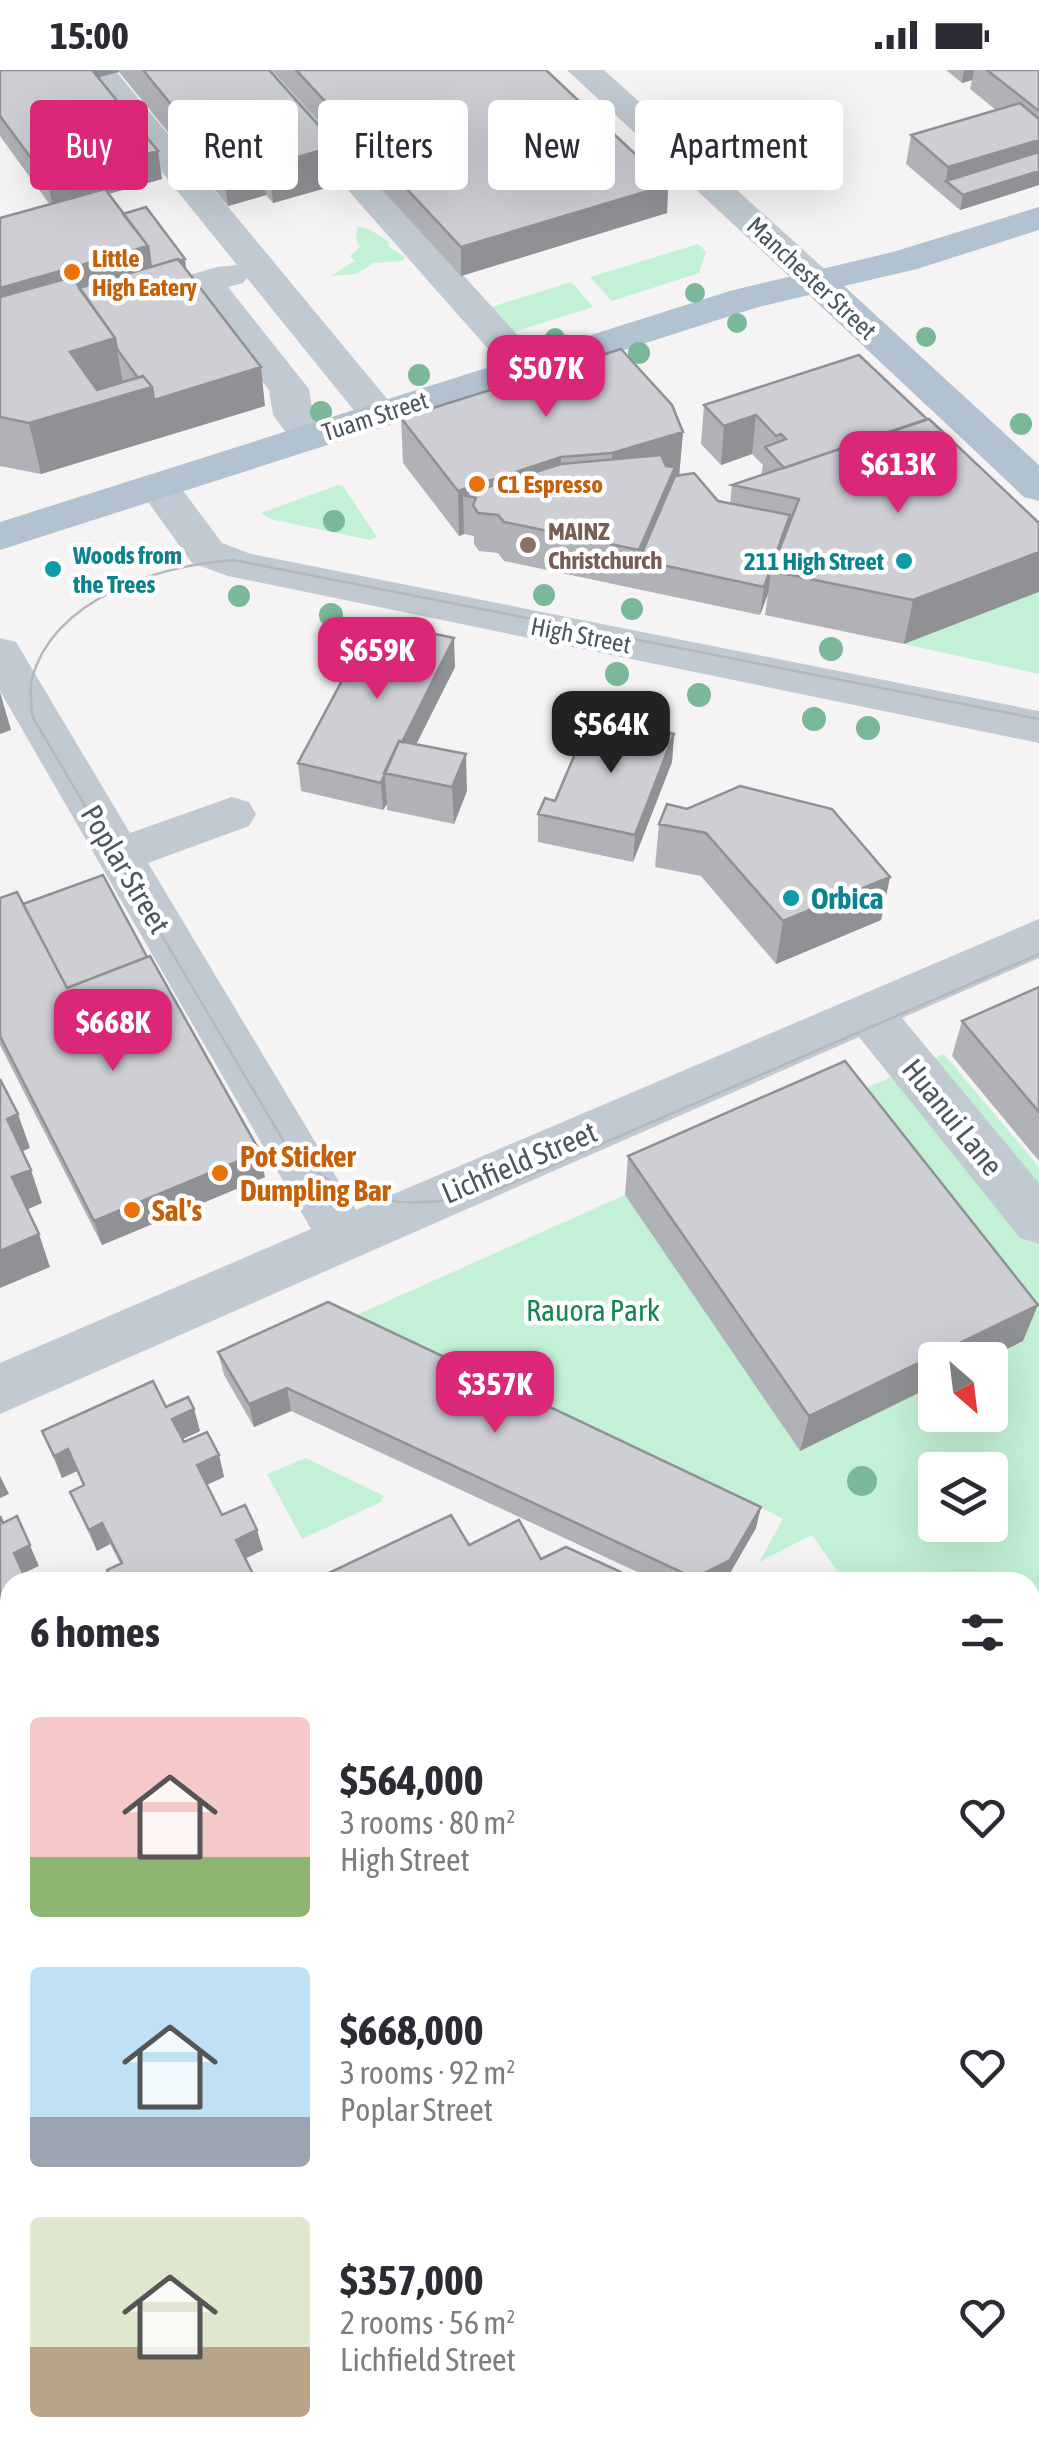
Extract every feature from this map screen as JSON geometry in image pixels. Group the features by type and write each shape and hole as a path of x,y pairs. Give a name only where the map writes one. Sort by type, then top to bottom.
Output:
{"main road":[{"name":"Tuam Street","path":"0,536 743,299 904,261 1039,218"},
{"name":"Manchester Street","path":"816,282 1039,488"}],"street":[{"path":"259,70 526,368"},
{"name":"Manchester Street","path":"584,70 816,282"},
{"path":"102,76 233,274 288,389 293,415 310,437"},
{"path":"0,342 233,274"},
{"path":"233,274 379,415"},
{"name":"High Street","path":"158,486 207,553 232,563 1039,727"},
{"name":"Poplar Street","path":"0,653 109,868 345,1238"},
{"path":"109,868 213,808"},
{"name":"Lichfield Street","path":"0,1389 1039,937"},
{"name":"Huanui Lane","path":"868,1012 1039,1222"}],"green space":[{"path":"357,227 369,229 389,242 389,247 405,257 403,261 374,263 356,274 331,276 355,261 350,256 360,247"},
{"path":"698,244 706,252 699,273 612,301 590,277"},
{"path":"571,282 593,307 513,332 491,307"},
{"path":"343,486 377,537 370,540 270,519 261,513"},
{"path":"1039,592 1039,674 904,644"},
{"name":"Rauora Park","path":"944,1054 1039,1167 1039,1572 838,1572 812,1535 759,1562 783,1519 755,1504 746,1519 332,1326 625,1195 800,1450 918,1393 918,1432 1008,1432 1008,1349 1022,1342 836,1101"},
{"path":"306,1458 384,1496 381,1502 302,1539 267,1474"}],"building":[{"path":"0,70 92,70 116,100 30,100 30,157 0,116"},
{"path":"143,70 269,70 296,100 168,100"},
{"path":"296,70 546,70 578,100 488,100 488,190 615,190 615,135 635,154 635,190 651,190 461,247 408,190 468,190 468,100 324,100"},
{"path":"987,70 1039,70 1039,111"},
{"path":"298,102 318,125 318,151 298,157"},
{"path":"1020,103 1039,119 1039,140 948,167 911,135"},
{"path":"148,139 158,151 148,154"},
{"path":"1039,152 1039,171 963,195 946,181"},
{"path":"106,190 148,246 0,288 0,218"},
{"path":"146,207 185,259 151,267 148,246 123,214"},
{"path":"178,259 261,367 154,400 152,387 143,376 138,378 79,288"},
{"path":"72,277 115,338 70,352 97,390 143,376 152,387 29,423 0,417 0,297"},
{"path":"621,349 672,405 683,432 612,453 561,457 458,491 401,418"},
{"path":"859,355 927,419 784,468 765,447 786,439 781,434 776,436 756,415 724,426 704,405"},
{"name":"211 High Street","path":"929,419 1039,523 1039,552 913,600 771,571 799,499 732,485"},
{"path":"661,455 666,466 675,467 639,550 504,522 498,515 478,513 473,505 476,498 463,495 561,464"},
{"path":"694,473 718,501 790,515 764,587 639,560 675,476"},
{"path":"374,621 454,638 381,783 298,763"},
{"path":"591,716 674,734 635,835 538,814 545,798 555,801"},
{"path":"399,741 466,754 452,787 384,773"},
{"path":"740,786 832,809 890,877 783,921 706,833 659,824 667,804 687,809"},
{"path":"103,875 147,957 67,988 23,904"},
{"path":"17,892 67,988 150,956 260,1152 94,1221 0,1036 0,898"},
{"path":"1039,987 1039,1112 962,1021"},
{"path":"845,1061 1038,1305 962,1342 918,1342 918,1363 809,1416 628,1156"},
{"path":"0,1079 18,1114 7,1119 31,1170 12,1177 39,1234 0,1251"},
{"path":"328,1302 761,1507 730,1560 706,1572 681,1572 287,1388 249,1404 218,1352"},
{"path":"153,1381 166,1407 188,1397 194,1409 172,1419 184,1442 207,1432 219,1455 197,1465 222,1515 245,1505 257,1530 236,1540 252,1572 108,1572 122,1563 102,1523 89,1530 70,1492 84,1485 68,1449 54,1456 42,1431"},
{"path":"451,1515 469,1545 519,1520 541,1559 566,1547 621,1572 331,1572"},
{"path":"0,1516 3,1523 17,1516 30,1545 14,1553 23,1572 0,1572"}],"tram line":[{"path":"1039,719 233,560 204,563 143,579 86,607 63,626 44,650 31,687 32,716 284,1142 331,1181 382,1200 438,1201 498,1189 1039,954"}],"place":[{"name":"Little High Eatery","path":"72,272"},
{"name":"C1 Espresso","path":"477,484"},
{"name":"MAINZ Christchurch","path":"528,545"},
{"name":"211 High Street","path":"904,561"},
{"name":"Woods from the Trees","path":"53,569"},
{"name":"Orbica","path":"791,898"},
{"name":"Pot Sticker Dumpling Bar","path":"220,1173"},
{"name":"Sal's","path":"132,1210"}]}
